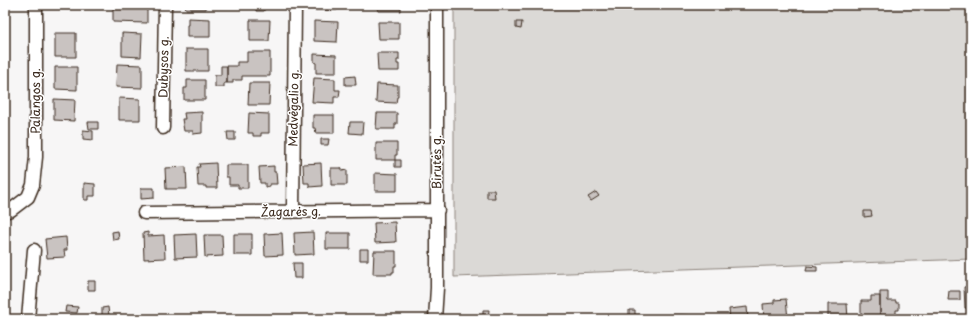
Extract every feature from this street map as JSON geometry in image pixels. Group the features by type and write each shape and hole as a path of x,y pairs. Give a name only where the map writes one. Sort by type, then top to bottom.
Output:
{"street":[{"name":"Palangos g.","path":"5,212 11,210 28,196 33,185 36,157 36,5"},
{"name":"Dubysos g.","path":"163,128 165,5"},
{"name":"Medvėgalio g.","path":"293,212 295,5"},
{"name":"Birutės g.","path":"435,319 438,210 437,5"},
{"name":"Žagarės g.","path":"144,213 438,210"},
{"path":"28,319 34,250"}],"shaded area":[{"path":"454,5 971,5 971,259 454,277"}],"building":[{"path":"113,5 147,5 147,23 113,22"},
{"path":"185,5 206,5 206,9 186,9"},
{"path":"250,5 271,5 271,8 264,8 264,11 256,11 256,8 250,8"},
{"path":"314,5 337,5 337,10 315,10"},
{"path":"378,5 401,5 401,11 378,11"},
{"path":"188,18 210,19 210,37 187,37"},
{"path":"250,20 270,20 269,41 250,41"},
{"path":"314,21 338,22 337,42 314,41"},
{"path":"378,22 399,22 399,39 379,39"},
{"path":"516,22 522,22 521,29 516,28"},
{"path":"55,33 76,33 76,57 55,57"},
{"path":"122,33 142,34 141,57 122,56"},
{"path":"186,49 208,49 208,71 186,71"},
{"path":"247,52 270,52 270,76 242,76 242,80 233,80 233,83 227,83 227,66 237,66 237,62 247,62"},
{"path":"377,53 399,53 399,60 397,60 397,64 399,64 399,71 378,71"},
{"path":"314,54 336,55 336,73 316,73"},
{"path":"117,64 142,65 142,88 116,87"},
{"path":"221,66 227,66 227,83 224,83 224,87 215,87 215,75 221,75"},
{"path":"55,67 77,67 77,90 55,89"},
{"path":"355,76 356,85 345,85 345,77"},
{"path":"314,78 335,79 335,90 340,90 339,97 334,97 334,103 312,102"},
{"path":"187,80 205,80 205,100 184,100 184,88 187,88"},
{"path":"249,83 270,83 269,105 248,105"},
{"path":"377,84 398,85 398,97 396,103 376,102"},
{"path":"119,98 140,99 140,120 119,120"},
{"path":"54,99 75,100 74,121 54,120"},
{"path":"202,112 202,133 193,134 193,131 184,131 182,119 185,119 184,113"},
{"path":"249,113 269,114 269,133 261,133 261,136 253,136 253,133 248,133"},
{"path":"377,113 397,113 397,124 395,124 395,129 376,129"},
{"path":"313,115 334,115 334,133 316,133 315,128 313,128"},
{"path":"88,122 98,122 98,129 89,129"},
{"path":"350,122 363,122 362,134 349,133"},
{"path":"83,130 93,131 93,140 83,139"},
{"path":"227,132 235,132 235,140 228,140"},
{"path":"321,139 329,139 328,145 321,145"},
{"path":"376,143 397,143 397,155 395,155 395,160 376,160"},
{"path":"395,160 401,160 401,167 395,167"},
{"path":"216,163 217,188 198,186 197,167 200,167 199,164"},
{"path":"321,163 322,186 309,187 309,183 304,183 303,164"},
{"path":"226,165 248,165 248,188 238,188 238,185 229,185 229,177 226,177"},
{"path":"274,166 277,184 270,184 270,186 265,187 265,183 260,183 259,167"},
{"path":"186,167 187,189 166,189 165,168"},
{"path":"331,168 342,168 342,171 347,170 347,185 331,185"},
{"path":"375,173 397,174 397,191 375,191"},
{"path":"84,183 95,184 95,196 88,196 88,200 84,200"},
{"path":"141,188 154,188 154,198 141,199"},
{"path":"487,190 494,190 495,198 487,198"},
{"path":"596,192 599,196 591,201 588,197"},
{"path":"864,211 871,211 872,216 864,217"},
{"path":"395,222 396,242 375,243 374,223"},
{"path":"118,231 119,239 113,240 112,232"},
{"path":"148,232 148,236 164,235 165,258 144,259 143,233"},
{"path":"313,232 314,254 295,255 294,233"},
{"path":"282,233 283,255 265,256 264,234"},
{"path":"326,233 350,233 350,249 326,249"},
{"path":"196,234 197,257 175,258 174,235"},
{"path":"234,234 252,234 252,255 234,255"},
{"path":"204,235 222,235 223,256 205,257"},
{"path":"66,237 67,250 64,250 65,257 47,258 45,239"},
{"path":"360,249 368,249 368,260 360,260"},
{"path":"374,251 396,251 396,266 394,266 394,272 392,272 392,274 373,274"},
{"path":"293,263 302,263 302,278 294,278"},
{"path":"807,266 817,267 817,271 806,271"},
{"path":"88,281 95,281 95,290 88,290"},
{"path":"971,286 971,308 965,308 964,287"},
{"path":"949,291 960,291 960,300 948,300"},
{"path":"880,292 888,292 888,301 896,301 896,303 899,303 899,310 896,310 896,319 880,319"},
{"path":"871,296 880,296 880,319 861,319 861,301 871,301"},
{"path":"786,299 788,319 764,319 763,304 774,303 774,300"},
{"path":"828,304 847,304 848,319 828,319"},
{"path":"66,306 78,307 77,313 65,312"},
{"path":"108,307 109,316 102,316 102,308"},
{"path":"747,307 748,319 730,319 729,309"},
{"path":"483,310 489,310 488,319 483,319"},
{"path":"629,310 635,310 635,315 641,315 641,319 629,319"},
{"path":"673,315 681,315 681,319 663,319 663,317 673,317"},
{"path":"681,315 700,316 699,319 681,319"}]}
